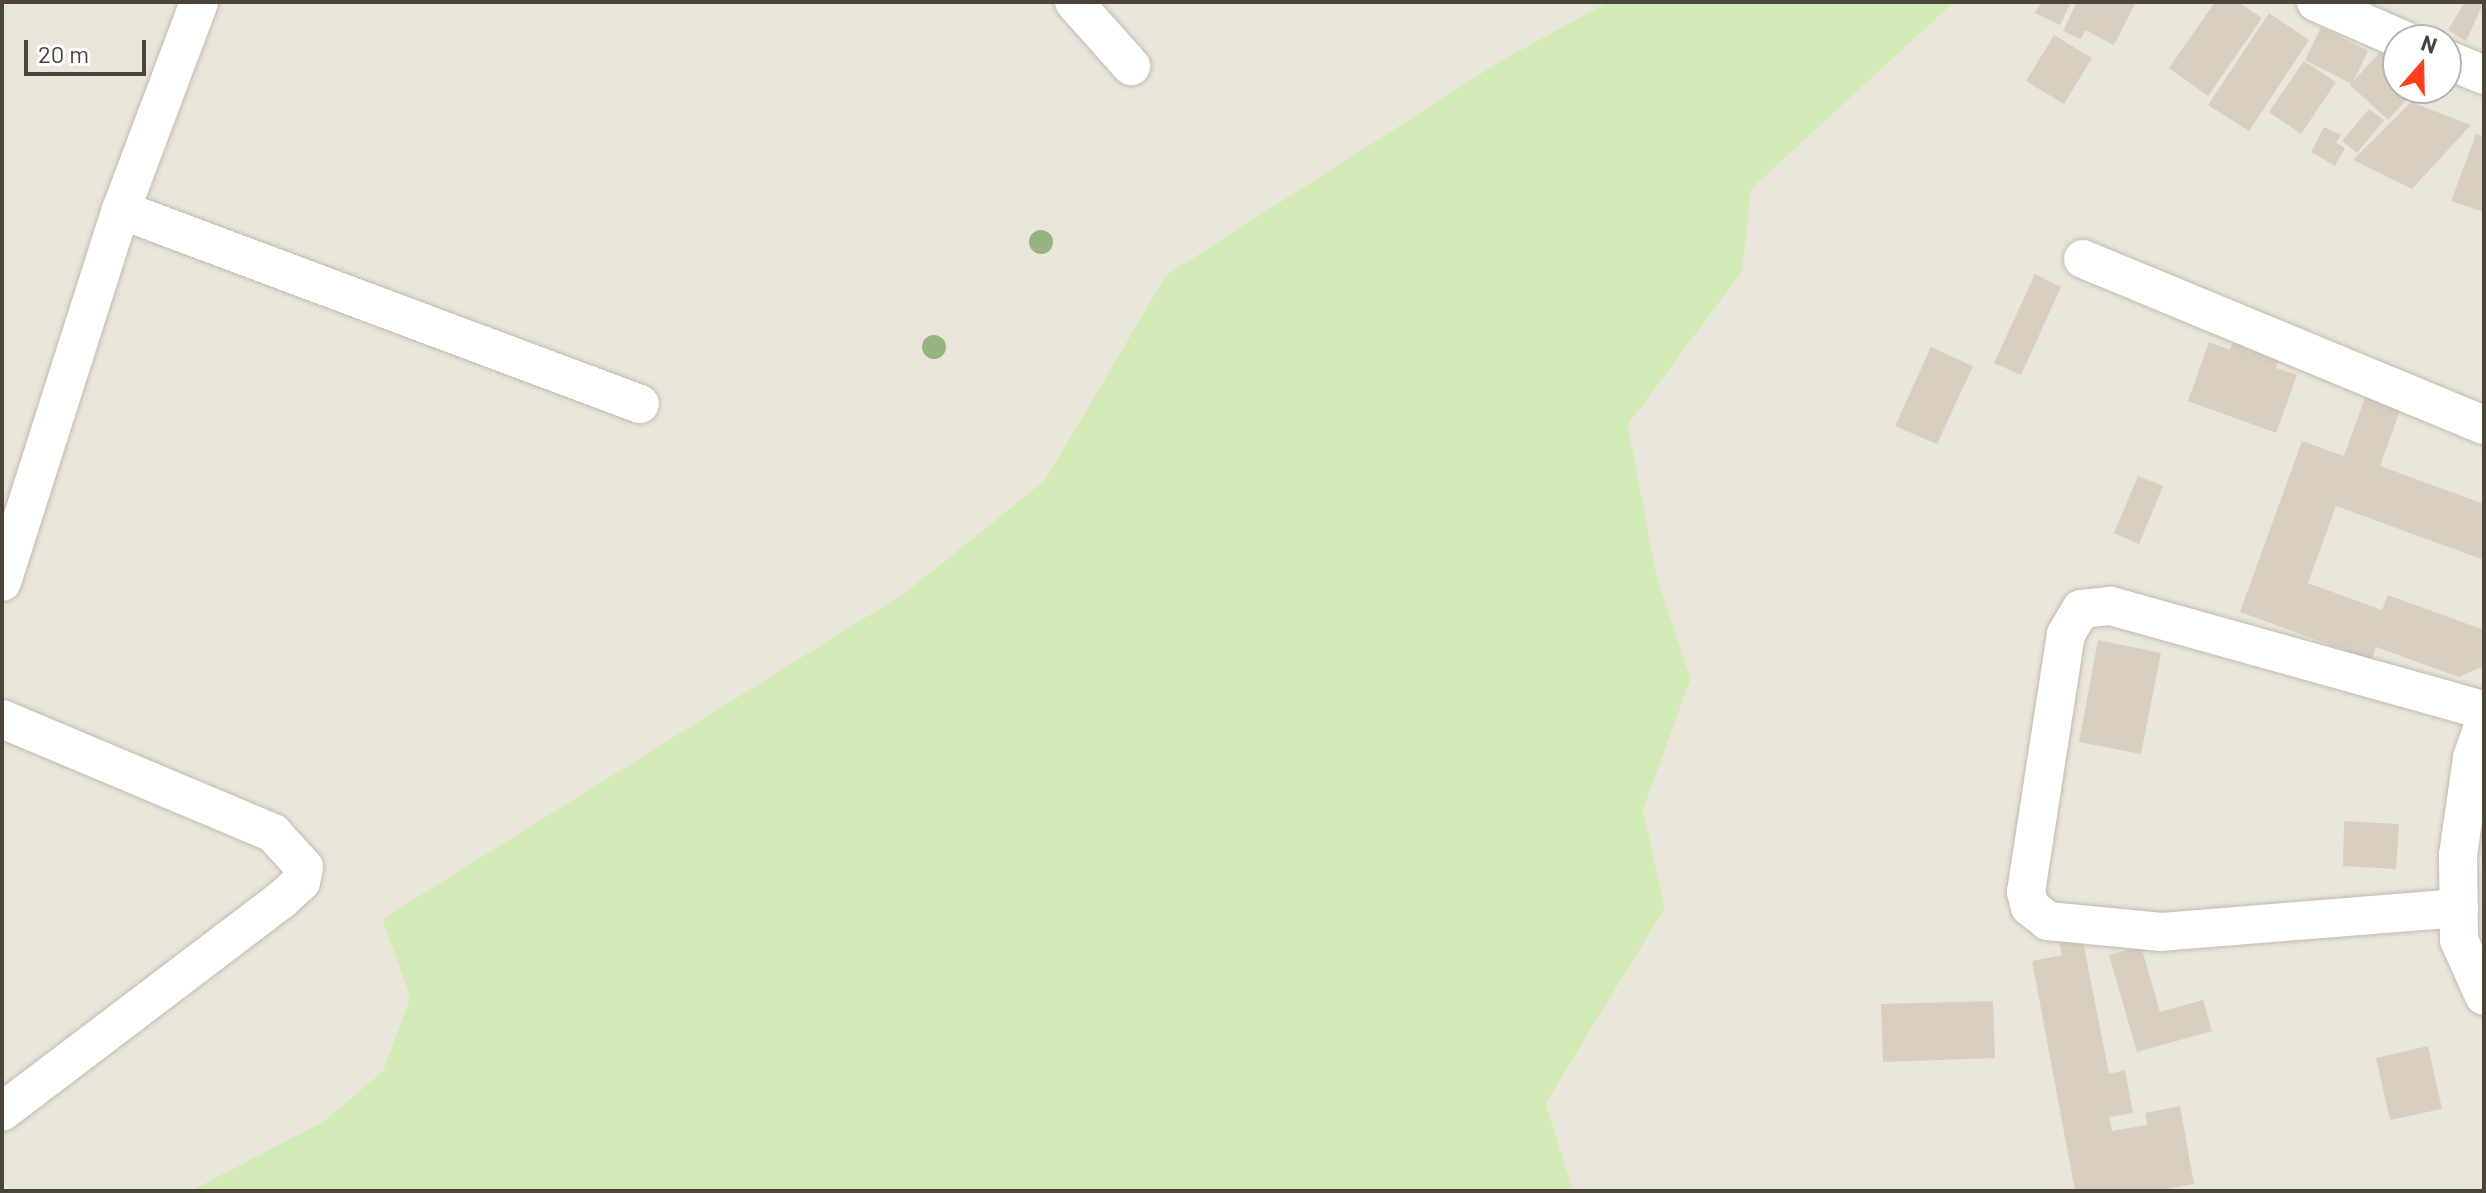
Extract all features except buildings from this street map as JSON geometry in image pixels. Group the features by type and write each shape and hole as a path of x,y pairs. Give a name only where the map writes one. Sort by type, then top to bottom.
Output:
{"street":[{"path":"2,582 121,210 199,2"},
{"path":"1074,2 1131,66"},
{"path":"2316,2 2382,31"},
{"path":"2462,66 2484,75"},
{"path":"121,210 640,404"},
{"path":"2083,259 2484,425"},
{"path":"2459,908 2162,932 2048,921 2030,907 2026,892 2066,634 2081,609 2111,606 2484,710"},
{"path":"2,719 15,730 273,833 304,867 301,882 281,900 2,1112"},
{"path":"2484,723 2472,758 2458,855 2459,940 2484,996"}],"shaded area":[{"path":"2,2 1608,2 1502,60 1166,275 1045,480 906,592 382,919 410,997 383,1071 324,1121 190,1191 2,1191"},
{"path":"1954,2 2484,2 2484,1191 1573,1191 1546,1103 1665,908 1643,810 1691,679 1657,577 1628,425 1741,271 1750,189"}],"green space":[{"path":"1608,2 1954,2 1751,189 1742,271 1628,425 1657,577 1691,679 1643,810 1665,908 1546,1103 1573,1191 190,1191 324,1121 383,1071 410,997 382,919 906,592 1045,480 1166,275 1502,60"}]}
